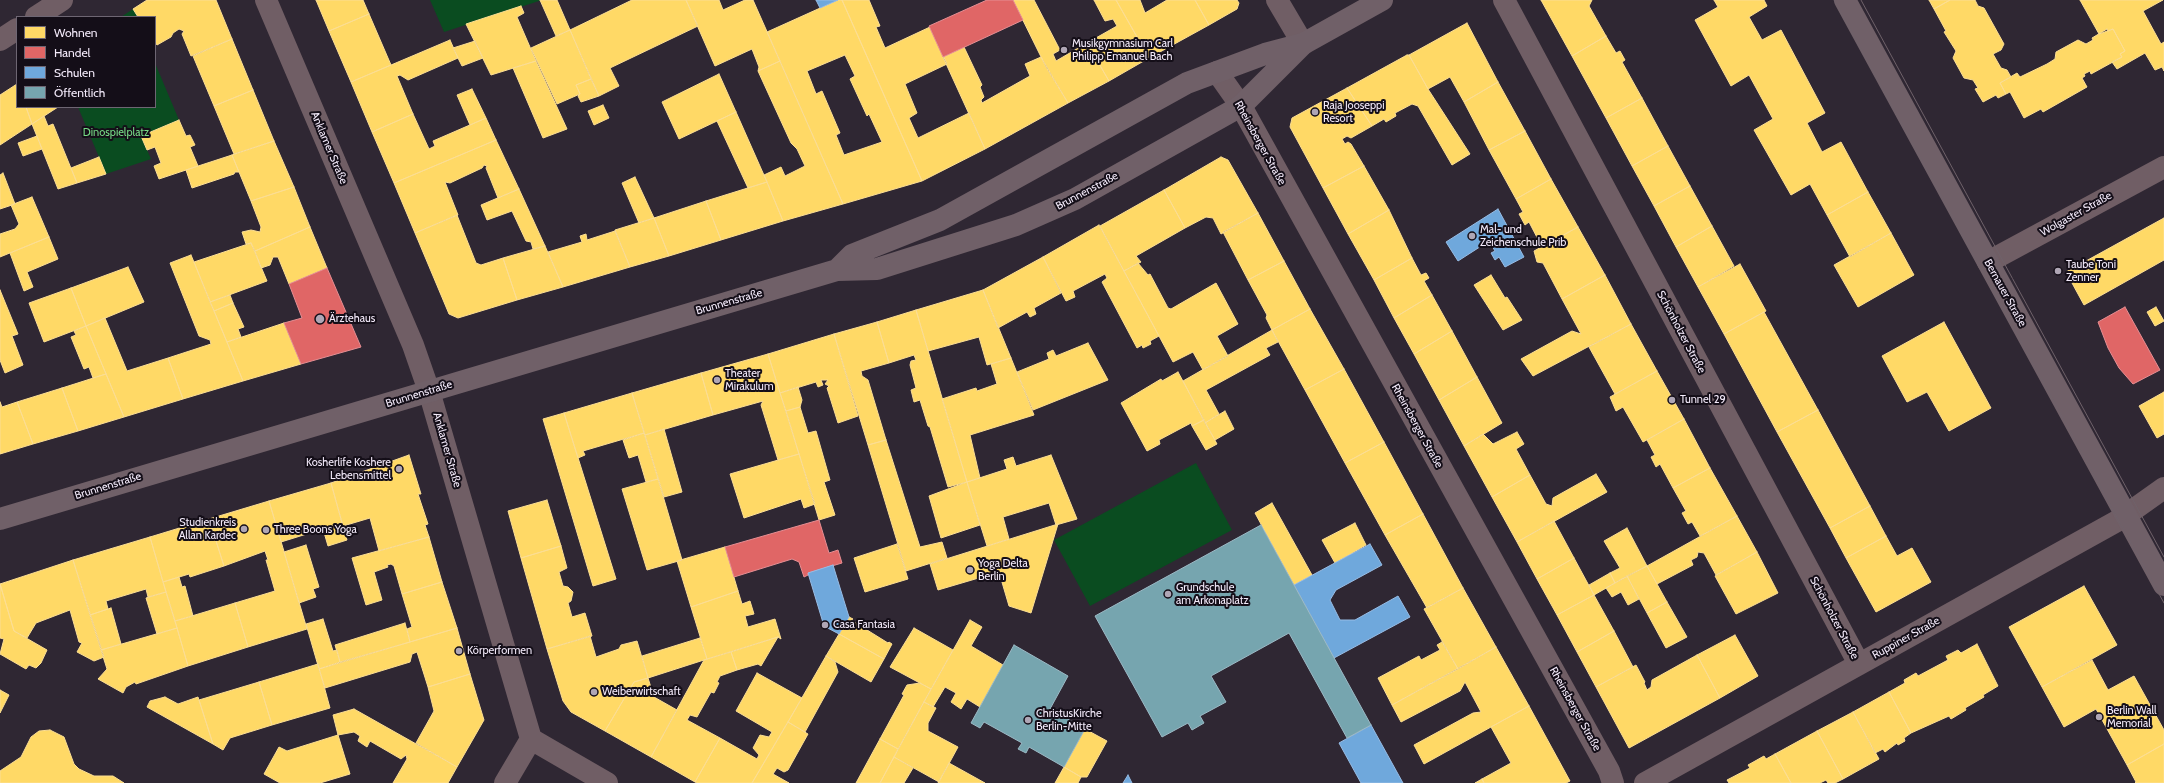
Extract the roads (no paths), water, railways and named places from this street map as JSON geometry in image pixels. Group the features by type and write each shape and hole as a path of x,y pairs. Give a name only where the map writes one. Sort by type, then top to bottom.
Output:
{"main road":[{"name":"Brunnenstraße","path":"837,270 852,255 940,220 1180,87 1264,54 1302,44 1382,0"},
{"name":"Bernauer Straße","path":"1846,0 2164,585"},
{"name":"Brunnenstraße","path":"0,519 837,270 878,268 1016,225 1076,199 1241,106 1302,44"}],"street":[{"path":"38,16 62,0"},
{"name":"Anklamer Straße","path":"266,0 413,345 429,391 531,739"},
{"path":"1277,0 1302,44"},
{"name":"Schönholzer Straße","path":"1504,0 1859,664"},
{"path":"0,40 16,30"},
{"name":"Rheinsberger Straße","path":"1217,72 1241,106 1609,771 1613,783"},
{"name":"Wolgaster Straße","path":"1988,262 2164,167"},
{"name":"Ruppiner Straße","path":"1645,783 2126,515 2164,488"},
{"path":"505,783 531,739 607,783"}],"tram line":[{"path":"1834,0 2164,603"},
{"path":"1861,0 2164,557"}],"place":[{"name":"Musikgymnasium Carl Philipp Emanuel Bach","path":"1064,50"},
{"name":"Raja Jooseppi Resort","path":"1315,112"},
{"name":"Mal- und Zeichenschule Prib","path":"1472,236"},
{"name":"Taube Toni Zenner","path":"2058,271"},
{"name":"Ärztehaus","path":"320,319"},
{"name":"Theater Mirakulum","path":"717,380"},
{"name":"Tunnel 29","path":"1672,400"},
{"name":"Kosherlife Koshere Lebensmittel","path":"399,469"},
{"name":"Studienkreis Allan Kardec","path":"244,529"},
{"name":"Three Boons Yoga","path":"266,530"},
{"name":"Yoga Delta Berlin","path":"970,570"},
{"name":"Grundschule am Arkonaplatz","path":"1168,594"},
{"name":"Casa Fantasia","path":"825,625"},
{"name":"Körperformen","path":"459,651"},
{"name":"Weiberwirtschaft","path":"594,692"},
{"name":"Berlin Wall Memorial","path":"2099,717"},
{"name":"ChristusKirche Berlin-Mitte","path":"1028,720"}],"park label":[{"name":"Dinospielplatz","path":"116,133"}]}
